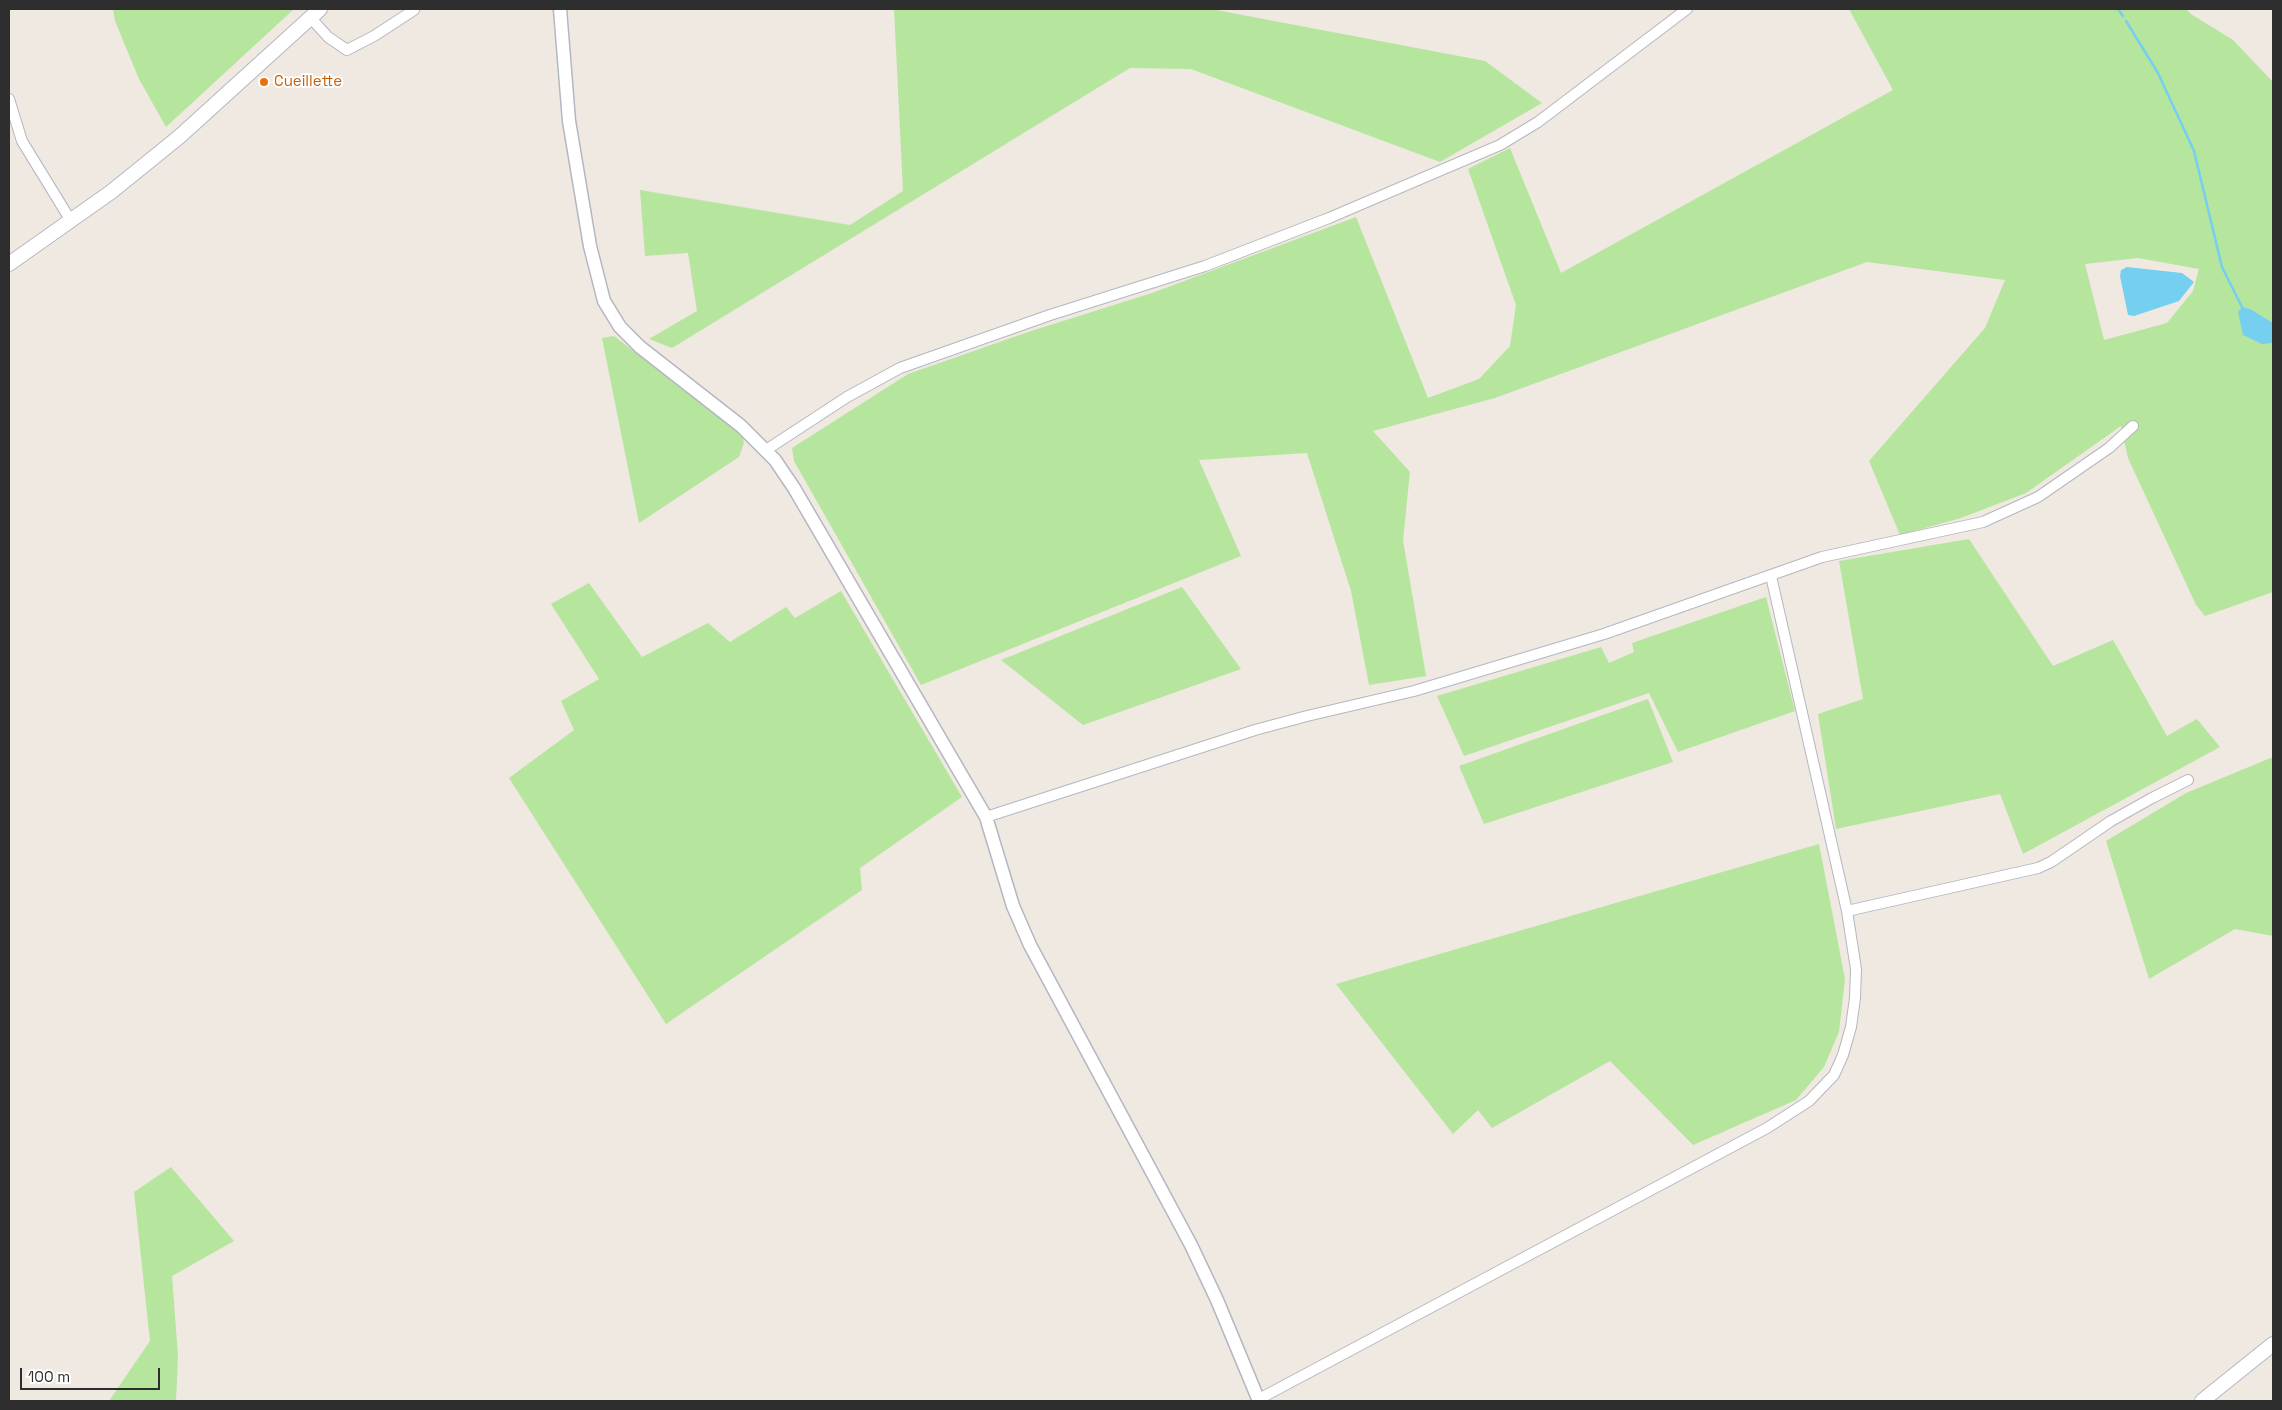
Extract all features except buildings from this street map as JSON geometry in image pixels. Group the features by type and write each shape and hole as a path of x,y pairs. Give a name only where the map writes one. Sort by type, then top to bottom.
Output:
{"main road":[{"path":"9,264 111,192 190,127 315,13"},
{"path":"2202,1401 2273,1344"}],"street":[{"path":"560,9 569,121 590,246 604,301 620,327 640,347 741,426 766,450 794,488 986,817 1014,906 1030,945 1191,1246 1259,1400 1761,1132 1809,1101 1827,1084 1839,1065 1851,1027 1856,969 1847,911 1771,576"},
{"path":"766,450 847,397 900,368 1050,315 1205,266 1329,218 1500,146 1538,122 1687,9"},
{"path":"315,13 328,37 347,50 374,36 414,10"},
{"path":"9,99 22,141 71,220"},
{"path":"986,817 1255,730 1414,691 1604,634 1822,557 1983,522 2038,497 2109,448 2133,426"},
{"path":"1847,911 2038,868 2051,862 2111,821 2188,780"}],"green space":[{"path":"113,9 294,9 166,127 139,79 115,21"},
{"path":"894,9 1211,9 1485,61 1542,103 1440,162 1191,69 1130,68 672,348 649,339 697,311 688,253 645,256 640,190 850,225 903,191"},
{"path":"1849,9 2186,9 2233,40 2273,82 2273,592 2205,616 2196,605 2128,458 2121,426 2026,493 1961,518 1900,535 1869,461 1985,328 2005,280 1867,262 1495,398 1373,431 1410,472 1403,540 1426,676 1369,685 1351,591 1307,453 1199,460 1241,556 921,685 794,461 792,448 908,374 1028,332 1152,293 1356,217 1428,398 1479,379 1510,346 1516,305 1468,169 1510,148 1561,273 1893,90","holes":["2138,258 2199,269 2193,291 2167,323 2104,340 2085,264"]},
{"path":"614,336 742,434 744,443 739,457 639,523 602,338"},
{"path":"1969,539 2053,666 2113,640 2167,736 2197,719 2220,747 2023,854 2000,794 1836,829 1818,714 1863,699 1839,561"},
{"path":"589,583 642,657 708,623 730,642 786,607 795,618 841,591 962,797 860,868 862,890 666,1024 509,778 574,730 561,701 599,679 551,604"},
{"path":"1182,587 1241,669 1083,725 1001,660"},
{"path":"1766,597 1795,711 1678,752 1649,693 1464,756 1437,696 1601,647 1609,663 1634,652 1632,643"},
{"path":"1648,699 1673,762 1484,824 1459,766"},
{"path":"2273,757 2273,936 2235,929 2149,979 2106,841 2186,793"},
{"path":"1819,844 1845,979 1839,1032 1824,1067 1796,1100 1693,1145 1610,1061 1492,1128 1478,1110 1453,1134 1336,984"},
{"path":"171,1167 234,1241 172,1276 178,1356 176,1401 109,1401 150,1341 134,1192"}],"water":[{"path":"2127,267 2182,273 2194,282 2179,301 2134,316 2128,315 2120,276 2121,270"},
{"path":"2242,307 2250,309 2273,323 2273,343 2262,344 2243,335 2238,312"}],"waterway":[{"path":"2118,9 2123,16"},
{"path":"2126,21 2158,73 2194,151 2222,267 2243,309"}],"place":[{"name":"Cueillette","path":"264,82"}]}
